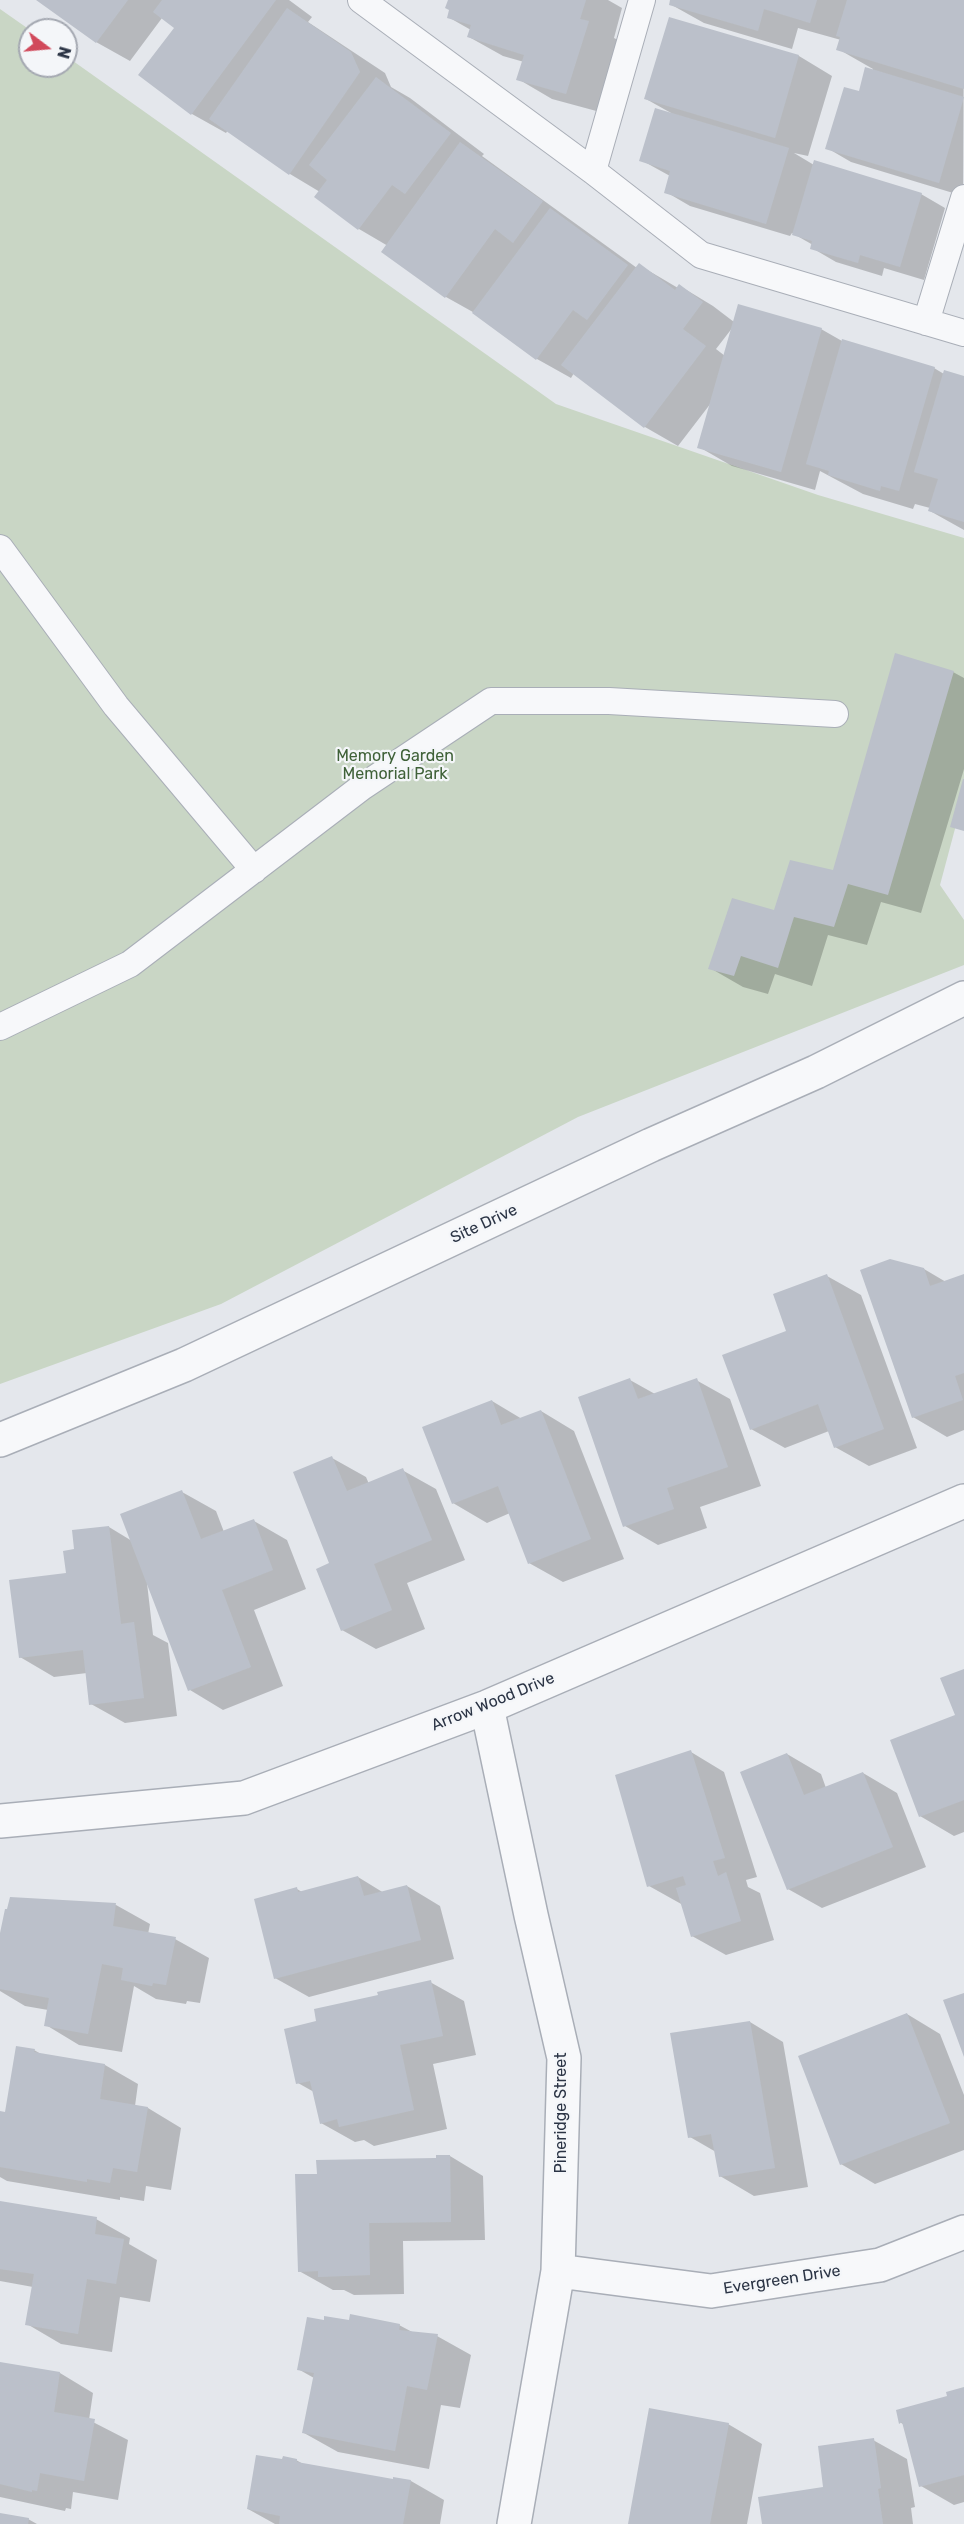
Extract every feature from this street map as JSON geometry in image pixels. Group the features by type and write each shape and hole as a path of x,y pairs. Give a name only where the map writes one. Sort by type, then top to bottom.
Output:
{"street":[{"name":"Site Drive","path":"0,1440 184,1365 651,1145 816,1072 964,999"},
{"name":"Arrow Wood Drive","path":"0,1821 244,1798 487,1707 964,1501"},
{"name":"Pineridge Street","path":"487,1707 564,2058 558,2271 514,2524"},
{"name":"Evergreen Drive","path":"558,2271 711,2291 880,2265 964,2232"}],"lane":[{"path":"361,0 593,171 701,255 964,333"},
{"path":"593,171 642,0"},
{"path":"926,322 964,198"},
{"path":"0,548 116,706 254,870"},
{"path":"0,1027 130,964 362,787 491,701 609,701 835,714"}],"green space":[{"name":"Memory Garden Memorial Park","path":"0,9 18,22 18,78 78,78 78,65 556,404 818,495 964,538 964,795 940,885 964,920 964,965 578,1117 221,1304 0,1384"}],"building":[{"path":"36,0 128,0 96,43 78,30 78,18 61,18"},
{"path":"162,0 276,0 191,115 138,75 174,28 153,12"},
{"path":"448,0 586,0 580,19 589,21 566,94 516,80 524,55 467,37 471,25 447,18 449,10 445,8"},
{"path":"670,0 817,0 810,23 764,9 758,31 669,5"},
{"path":"847,0 964,0 964,89 836,50 840,37 836,36"},
{"path":"287,8 351,52 360,72 289,175 209,119"},
{"path":"669,17 799,55 775,138 644,99"},
{"path":"865,67 964,97 939,183 825,149 844,87 859,91"},
{"path":"376,77 451,133 405,194 392,185 358,230 314,197 327,180 309,165"},
{"path":"655,108 789,148 766,224 664,193 670,171 639,161"},
{"path":"460,142 543,201 513,243 495,229 445,298 381,252"},
{"path":"814,160 922,193 900,267 860,255 858,263 810,249 812,241 792,235"},
{"path":"550,208 628,265 587,320 573,310 536,360 472,313"},
{"path":"639,263 675,290 679,284 703,302 683,329 706,346 644,428 561,365"},
{"path":"738,304 822,328 781,472 697,448"},
{"path":"842,339 935,367 899,491 881,486 880,491 828,475 829,471 806,464"},
{"path":"944,370 964,376 964,522 928,511 938,479 914,472"},
{"path":"895,653 954,671 888,895 848,884 834,927 794,917 778,968 741,956 734,976 708,969 732,898 774,910 790,860 833,870"},
{"path":"964,779 964,831 950,827"},
{"path":"890,1259 924,1268 930,1286 964,1274 964,1373 955,1376 963,1400 912,1418 860,1270"},
{"path":"827,1274 884,1429 834,1448 818,1404 750,1430 722,1355 786,1331 773,1294"},
{"path":"630,1378 638,1399 697,1378 728,1467 667,1488 674,1509 623,1527 578,1397"},
{"path":"492,1400 501,1425 541,1410 591,1539 528,1564 498,1486 452,1504 422,1427"},
{"path":"332,1456 347,1491 403,1468 432,1540 374,1564 392,1610 341,1631 316,1569 329,1563 293,1472"},
{"path":"182,1490 201,1539 254,1519 273,1570 222,1590 251,1667 188,1691 120,1514"},
{"path":"109,1526 121,1624 134,1622 144,1698 89,1705 83,1650 19,1658 9,1580 66,1573 63,1551 74,1549 72,1530"},
{"path":"964,1669 964,1800 919,1817 890,1740 955,1715 940,1678"},
{"path":"691,1750 725,1858 713,1861 718,1876 726,1872 741,1921 691,1937 676,1888 686,1885 683,1876 647,1887 615,1775"},
{"path":"787,1753 804,1795 863,1772 893,1847 787,1890 740,1772"},
{"path":"358,1876 364,1896 407,1885 421,1940 274,1979 254,1899 297,1887 298,1892"},
{"path":"10,1897 116,1903 113,1926 176,1937 166,1985 153,1983 152,1986 121,1980 123,1968 102,1964 88,2034 44,2026 49,1998 0,1989 0,1933"},
{"path":"431,1980 443,2036 400,2045 414,2110 339,2127 337,2119 320,2124 310,2081 296,2084 284,2029 316,2021 314,2009 378,1995 377,1992"},
{"path":"964,1993 964,2057 943,2000"},
{"path":"907,2013 950,2123 840,2165 798,2056"},
{"path":"750,2021 775,2168 719,2177 711,2134 688,2138 670,2033"},
{"path":"16,2046 35,2049 34,2052 105,2064 100,2099 148,2107 137,2172 113,2168 110,2183 87,2179 87,2182 0,2167 0,2111 5,2112"},
{"path":"436,2155 450,2155 451,2222 369,2223 370,2275 318,2277 318,2271 298,2272 295,2174 317,2174 316,2160 436,2158"},
{"path":"0,2201 97,2217 95,2234 124,2239 116,2284 87,2279 78,2334 25,2325 34,2274 0,2269"},
{"path":"350,2314 400,2324 399,2330 438,2334 427,2390 407,2386 395,2451 302,2433 314,2373 297,2370 307,2317 324,2320 324,2316 349,2320"},
{"path":"0,2362 60,2372 54,2412 95,2419 84,2481 40,2473 37,2491 32,2490 32,2492 0,2484"},
{"path":"964,2387 964,2475 919,2487 902,2422 899,2424 896,2410 947,2396 946,2392"},
{"path":"649,2408 729,2423 710,2524 628,2524"},
{"path":"874,2438 883,2524 762,2524 758,2497 823,2487 818,2446"},
{"path":"256,2455 282,2459 283,2456 297,2459 297,2462 393,2479 393,2477 411,2480 403,2524 279,2524 280,2516 247,2509"},
{"path":"0,2513 29,2518 28,2524 0,2524"}]}
